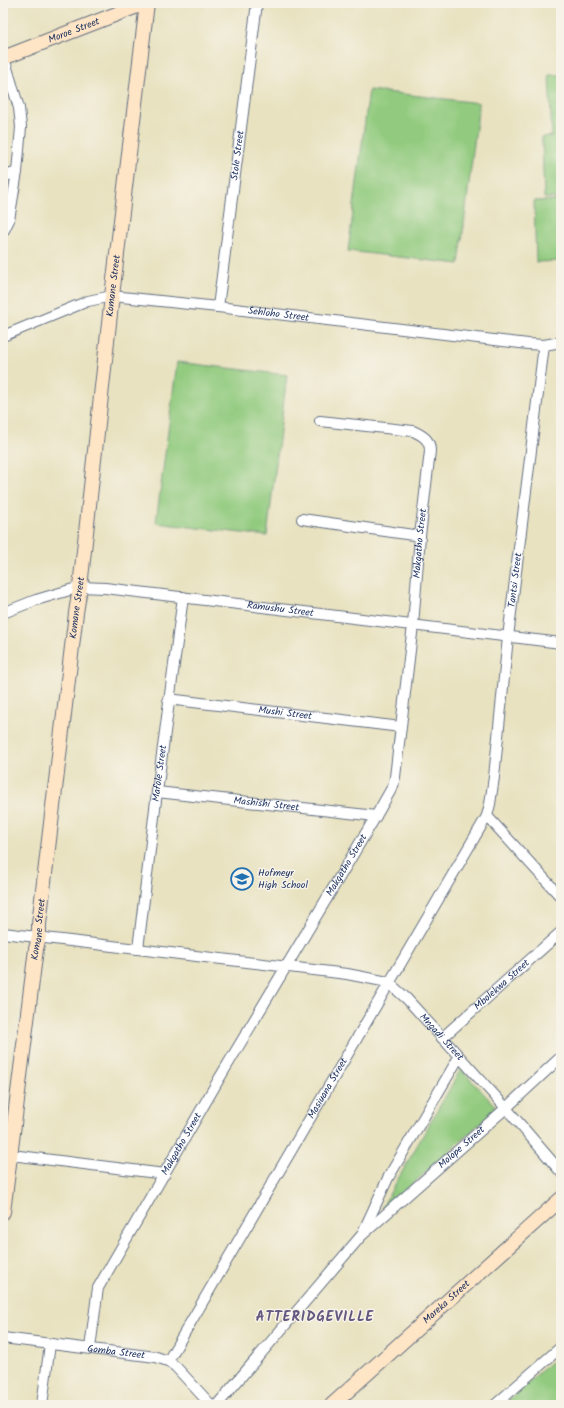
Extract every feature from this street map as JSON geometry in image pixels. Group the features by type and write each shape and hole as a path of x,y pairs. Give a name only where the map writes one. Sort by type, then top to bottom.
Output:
{"street":[{"name":"Moroe Street","path":"3,58 146,3"},
{"name":"Komane Street","path":"3,1212 7,1154 39,937 39,924 46,862 80,587 146,3"},
{"name":"Stole Street","path":"218,307 257,3"},
{"path":"3,58 21,116 17,172 9,220 3,232"},
{"path":"3,177 17,172"},
{"name":"Sehloho Street","path":"3,336 88,301 112,296 218,307 528,344 544,345 561,342"},
{"name":"Tantsi Street","path":"487,816 494,777 508,637 544,345"},
{"name":"Makgatho Street","path":"90,1348 98,1288 393,786 402,727 430,445 428,440 413,432 320,421"},
{"path":"302,519 420,536"},
{"name":"Ramushu Street","path":"3,613 36,600 80,587 105,588 561,643"},
{"name":"Mafole Street","path":"138,949 168,699 183,597"},
{"name":"Mushi Street","path":"168,699 402,727"},
{"name":"Mashishi Street","path":"157,792 376,816"},
{"path":"487,816 561,897"},
{"name":"Masiuana Street","path":"168,1361 388,982 487,816"},
{"name":"Mbolekwa Street","path":"442,1038 561,932"},
{"path":"3,933 287,966 354,975 388,982"},
{"name":"Mngadi Street","path":"388,982 407,999 460,1057 561,1172"},
{"name":"Molope Street","path":"361,1236 388,1178 460,1057"},
{"name":"Molope Street","path":"217,1405 361,1236 506,1108 561,1057"},
{"path":"7,1154 165,1174"},
{"name":"Mareka Street","path":"332,1405 561,1199"},
{"name":"Gomba Street","path":"3,1338 156,1357 168,1361 184,1375 211,1405"},
{"path":"42,1405 50,1344"},
{"path":"495,1405 561,1347"}],"green space":[{"path":"549,75 561,75 561,198 544,198 542,137 552,136"},
{"path":"369,90 479,103 459,264 348,251"},
{"path":"561,200 561,261 536,262 534,201"},
{"path":"177,362 287,375 267,536 156,523"},
{"path":"461,1069 497,1108 385,1209 382,1207"},
{"path":"561,1353 561,1405 503,1405"}],"place":[{"name":"Hofmeyr High School","path":"242,879"}],"district":[{"name":"ATTERIDGEVILLE","path":"315,1317"}]}
